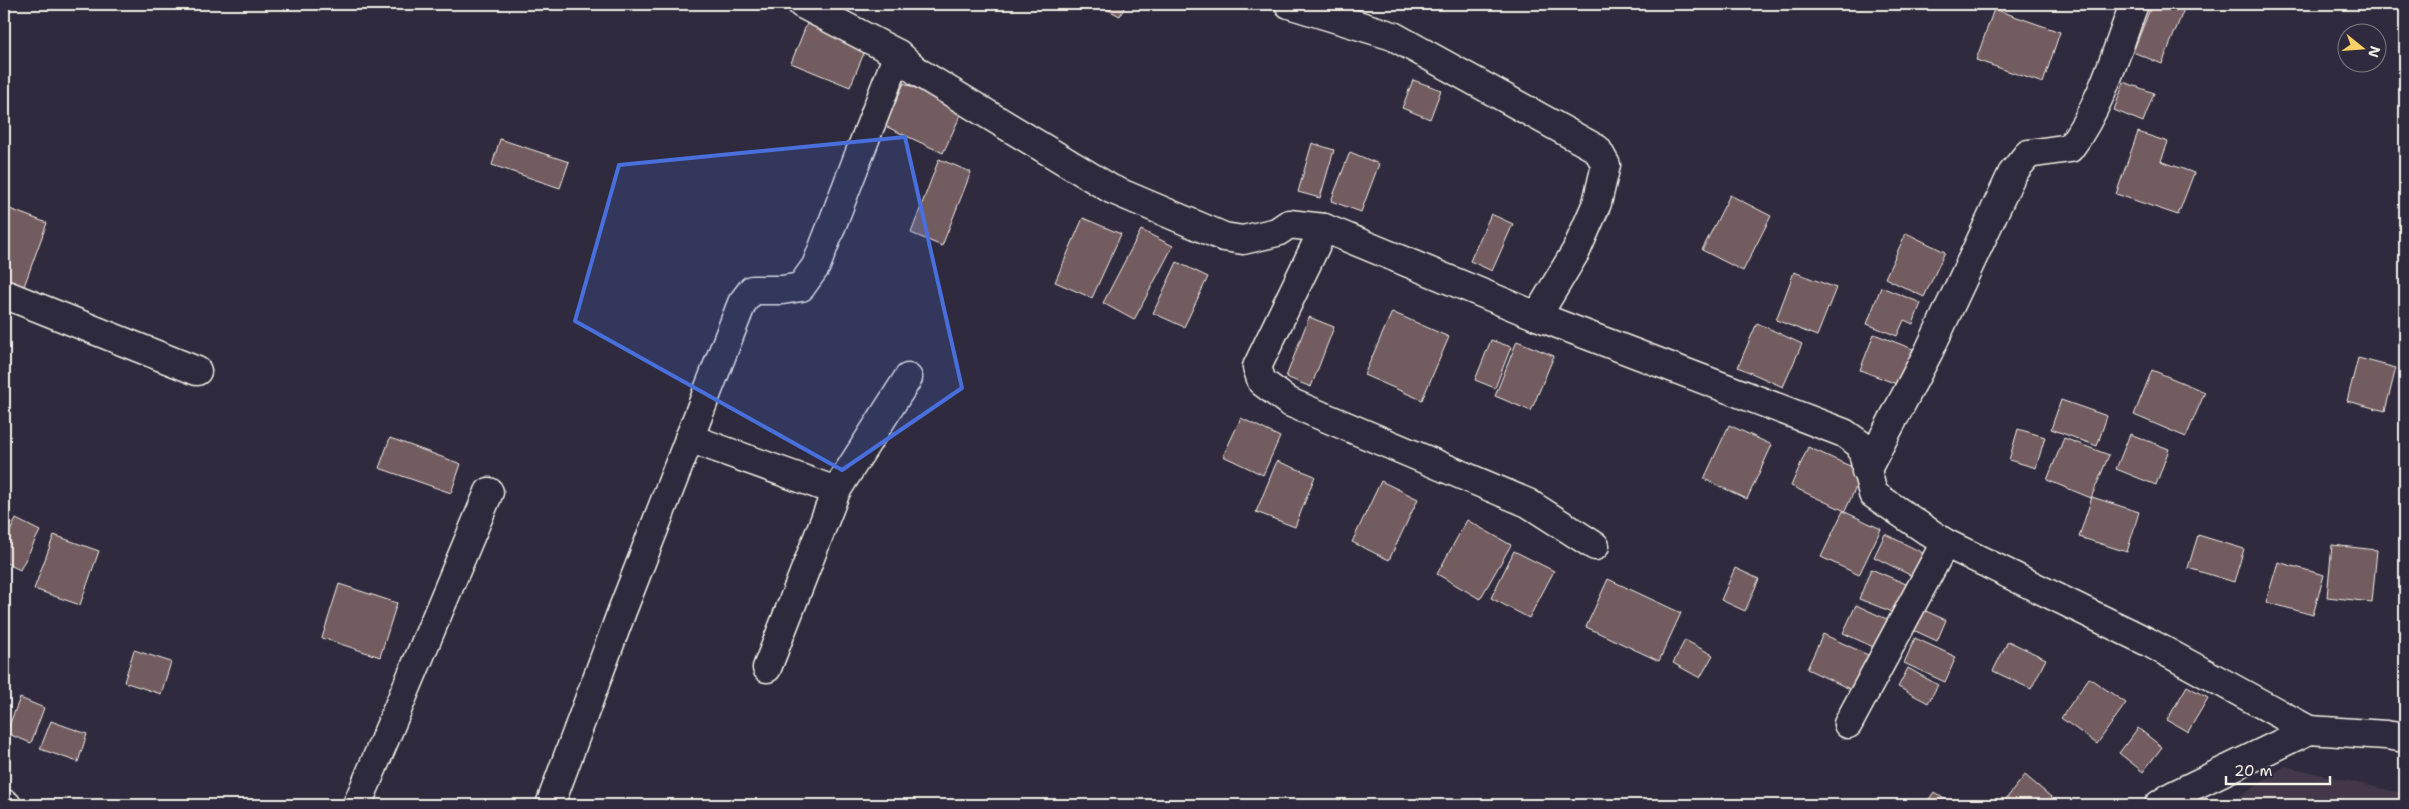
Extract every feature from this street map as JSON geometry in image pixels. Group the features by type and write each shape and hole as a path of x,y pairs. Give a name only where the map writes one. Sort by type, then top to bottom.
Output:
{"street":[{"path":"802,4 898,54 918,72 1111,189 1224,237 1243,240 1277,232 1288,224 1324,228 1537,316 1844,433 1860,445 1873,494 1945,543 2148,642 2310,730 2405,738"},
{"path":"1289,4 1393,36 1597,148 1606,164 1597,203 1576,251 1537,316"},
{"path":"1866,471 1929,351 2012,174 2028,154 2070,148 2079,136 2092,114 2134,4"},
{"path":"550,805 742,303 752,290 801,287 816,266 898,54"},
{"path":"1324,228 1257,367 1262,382 1289,402 1528,503 1595,546"},
{"path":"4,294 197,371"},
{"path":"766,668 836,491 908,378"},
{"path":"690,438 836,491"},
{"path":"357,805 489,492"},
{"path":"1848,724 1945,543"},
{"path":"2159,805 2174,795 2310,730"}],"highlighted area":[{"path":"905,137 962,388 842,470 575,321 619,165"}],"shaded area":[{"path":"2285,766 2405,794 2405,805 2226,805"}],"building":[{"path":"1096,4 1126,4 1120,16"},
{"path":"2152,4 2186,4 2162,64 2133,52"},
{"path":"1994,9 2060,32 2043,83 1976,60"},
{"path":"810,16 869,41 850,87 791,63"},
{"path":"1413,80 1441,90 1430,119 1402,108"},
{"path":"2124,82 2154,93 2143,122 2114,110"},
{"path":"904,83 963,110 943,153 885,126"},
{"path":"2138,132 2168,142 2161,161 2194,173 2178,215 2116,194"},
{"path":"500,139 569,162 560,188 492,165"},
{"path":"1312,143 1334,150 1320,198 1298,192"},
{"path":"1350,152 1379,164 1361,212 1331,201"},
{"path":"939,159 971,172 942,246 911,233"},
{"path":"1730,195 1771,216 1743,271 1702,250"},
{"path":"7,208 47,223 23,289 4,282 4,218"},
{"path":"1491,214 1513,224 1492,271 1470,261"},
{"path":"1083,218 1121,234 1092,298 1055,282"},
{"path":"1141,230 1173,246 1134,320 1103,303"},
{"path":"1906,233 1945,252 1924,297 1885,278"},
{"path":"1177,262 1208,277 1184,327 1153,313"},
{"path":"1794,272 1836,288 1817,336 1776,320"},
{"path":"1881,287 1921,303 1913,324 1904,320 1897,336 1867,324"},
{"path":"1392,312 1449,337 1422,400 1364,375"},
{"path":"1309,317 1334,327 1311,387 1286,377"},
{"path":"1757,323 1802,344 1783,387 1738,367"},
{"path":"1874,334 1913,349 1899,385 1860,370"},
{"path":"1491,340 1511,347 1495,388 1475,380"},
{"path":"1517,341 1554,356 1531,411 1495,396"},
{"path":"2358,358 2396,368 2385,411 2347,401"},
{"path":"2152,370 2205,392 2186,437 2134,415"},
{"path":"2061,400 2107,416 2097,446 2051,429"},
{"path":"1241,418 1280,437 1263,475 1223,456"},
{"path":"1729,425 1772,445 1747,499 1704,479"},
{"path":"2018,429 2045,437 2036,468 2009,460"},
{"path":"2130,434 2169,449 2156,485 2116,469"},
{"path":"390,438 461,464 451,493 379,468"},
{"path":"2064,438 2109,455 2091,498 2047,480"},
{"path":"1808,447 1863,472 1845,511 1791,486"},
{"path":"1277,461 1315,476 1295,527 1256,512"},
{"path":"1381,481 1418,499 1389,560 1352,542"},
{"path":"2092,497 2139,512 2127,552 2079,537"},
{"path":"1843,511 1881,529 1859,575 1821,557"},
{"path":"16,519 40,531 20,570 4,562 4,544"},
{"path":"1467,520 1511,545 1480,599 1437,574"},
{"path":"1885,534 1927,555 1916,578 1874,557"},
{"path":"54,535 99,551 80,605 34,589"},
{"path":"2198,535 2244,549 2234,582 2188,568"},
{"path":"2332,545 2377,550 2372,602 2327,597"},
{"path":"1514,551 1554,571 1529,618 1491,598"},
{"path":"2278,562 2324,575 2313,615 2266,602"},
{"path":"1735,568 1759,579 1745,611 1721,600"},
{"path":"1871,569 1906,584 1895,613 1859,599"},
{"path":"1608,579 1681,613 1659,661 1586,627"},
{"path":"339,584 397,603 380,657 322,638"},
{"path":"1856,605 1893,622 1880,650 1843,633"},
{"path":"1919,608 1946,620 1937,641 1909,628"},
{"path":"1823,634 1868,655 1852,690 1807,669"},
{"path":"1915,638 1956,657 1945,682 1904,663"},
{"path":"1685,640 1713,655 1700,678 1673,663"},
{"path":"2008,641 2046,659 2031,689 1993,671"},
{"path":"134,650 171,662 161,694 124,682"},
{"path":"1908,668 1938,685 1928,703 1898,687"},
{"path":"2089,678 2126,703 2097,744 2061,718"},
{"path":"2187,686 2208,698 2188,732 2167,720"},
{"path":"20,698 44,708 31,743 6,733"},
{"path":"51,721 87,734 78,762 40,749"},
{"path":"2138,728 2162,747 2143,772 2119,753"},
{"path":"2025,775 2057,802 2055,805 2014,805 2006,799"},
{"path":"1934,792 1953,805 1925,805"}]}
